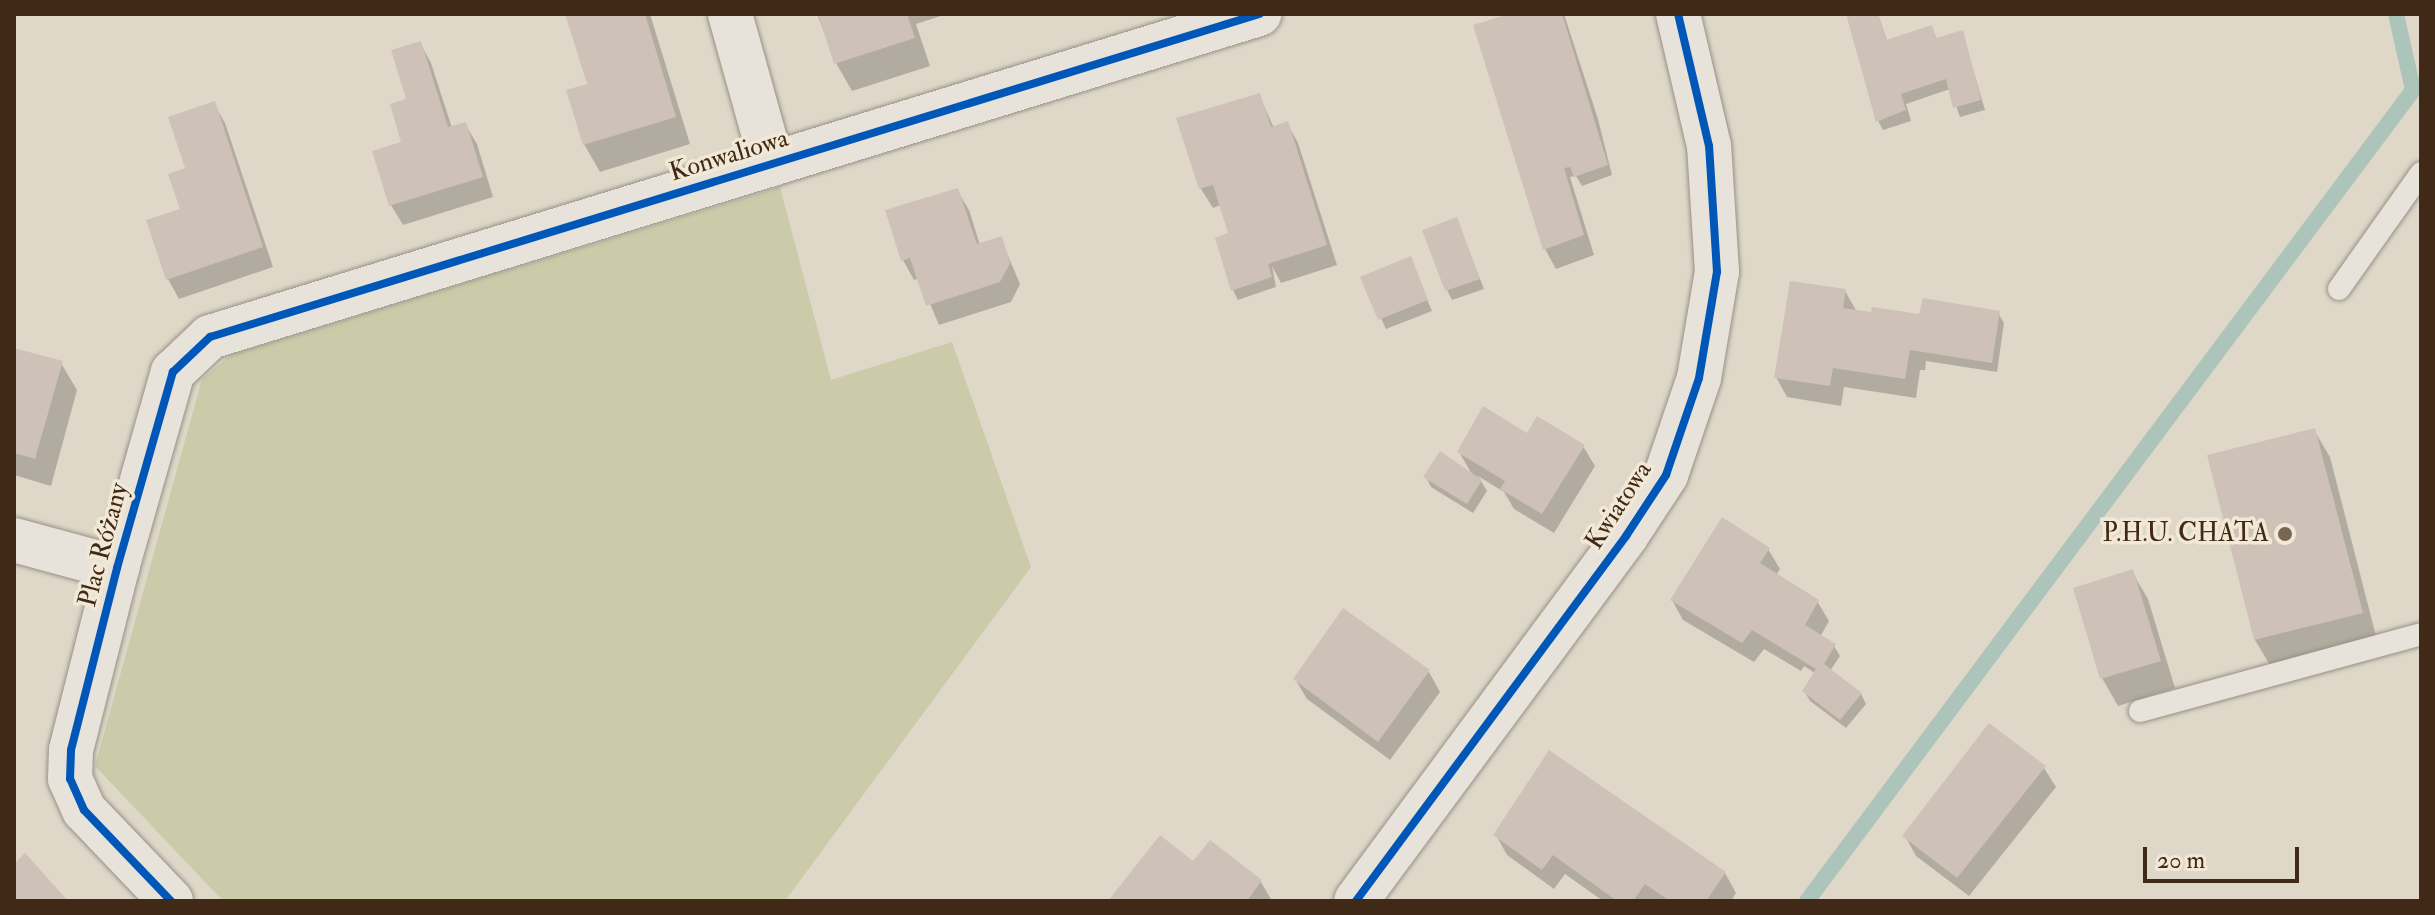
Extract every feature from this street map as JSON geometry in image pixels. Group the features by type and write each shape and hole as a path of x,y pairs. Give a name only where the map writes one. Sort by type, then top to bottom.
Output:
{"street":[{"path":"730,14 772,164"},
{"name":"Konwaliowa","path":"210,337 1259,14"},
{"name":"Kwiatowa","path":"1356,901 1626,536 1666,475 1699,378 1717,272 1709,146 1678,14"},
{"name":"Plac Różany","path":"171,901 84,810 70,779 71,750 117,568 173,372 210,337"},
{"path":"14,540 117,568"}],"lane":[{"path":"2339,289 2421,173"},
{"path":"2140,711 2421,634"}],"green space":[{"path":"780,187 831,380 952,342 1031,567 785,901 223,901 95,766 202,379 231,355"}],"building":[{"path":"565,14 645,14 676,117 583,145 566,90 587,84"},
{"path":"818,14 907,14 915,38 834,64"},
{"path":"1509,14 1562,14 1608,165 1574,177 1570,167 1564,168 1584,235 1543,250 1473,25"},
{"path":"1846,14 1878,14 1886,40 1932,25 1936,38 1963,30 1981,100 1953,108 1946,79 1901,94 1906,110 1876,122"},
{"path":"421,41 448,127 466,122 483,177 389,206 372,151 401,142 390,104 406,99 391,50"},
{"path":"1260,93 1271,127 1288,121 1327,245 1268,264 1272,277 1231,291 1215,238 1228,233 1213,185 1199,189 1176,118"},
{"path":"215,101 263,247 166,280 146,220 180,209 168,174 185,168 168,117"},
{"path":"958,188 977,244 1002,236 1010,263 1000,282 926,306 910,258 901,261 885,210"},
{"path":"1457,217 1480,279 1445,291 1422,230"},
{"path":"1411,256 1428,300 1378,320 1360,277"},
{"path":"1790,281 1846,289 1843,308 1871,312 1872,307 1919,314 1923,298 2000,311 1992,363 1910,350 1905,379 1833,368 1830,386 1774,378"},
{"path":"14,348 63,361 35,459 14,453"},
{"path":"1483,406 1527,433 1537,416 1585,445 1542,514 1500,489 1505,481 1457,452"},
{"name":"P.H.U. CHATA","path":"2315,428 2363,613 2254,640 2207,455"},
{"path":"1440,451 1482,480 1467,504 1423,477"},
{"path":"1722,517 1770,548 1760,563 1819,600 1805,625 1836,644 1824,664 1862,693 1840,720 1802,691 1816,669 1752,630 1742,643 1670,600"},
{"path":"2133,569 2161,661 2100,679 2073,588"},
{"path":"1343,608 1430,670 1378,742 1293,679"},
{"path":"1989,723 2046,766 1957,878 1902,836"},
{"path":"1549,750 1726,872 1706,901 1670,901 1645,884 1633,901 1617,901 1553,855 1542,870 1493,835"},
{"path":"1160,835 1193,861 1210,840 1262,880 1247,901 1108,901"},
{"path":"25,853 68,901 14,901 14,864"}],"waterway":[{"path":"1807,901 2413,90 2396,14"}],"cycle path":[{"path":"171,901 84,810 70,779 71,750 117,568 173,372 210,337 1259,14"},
{"path":"1356,901 1626,536 1666,475 1699,378 1717,272 1709,146 1678,14"}],"place":[{"name":"P.H.U. CHATA","path":"2285,534"}]}
